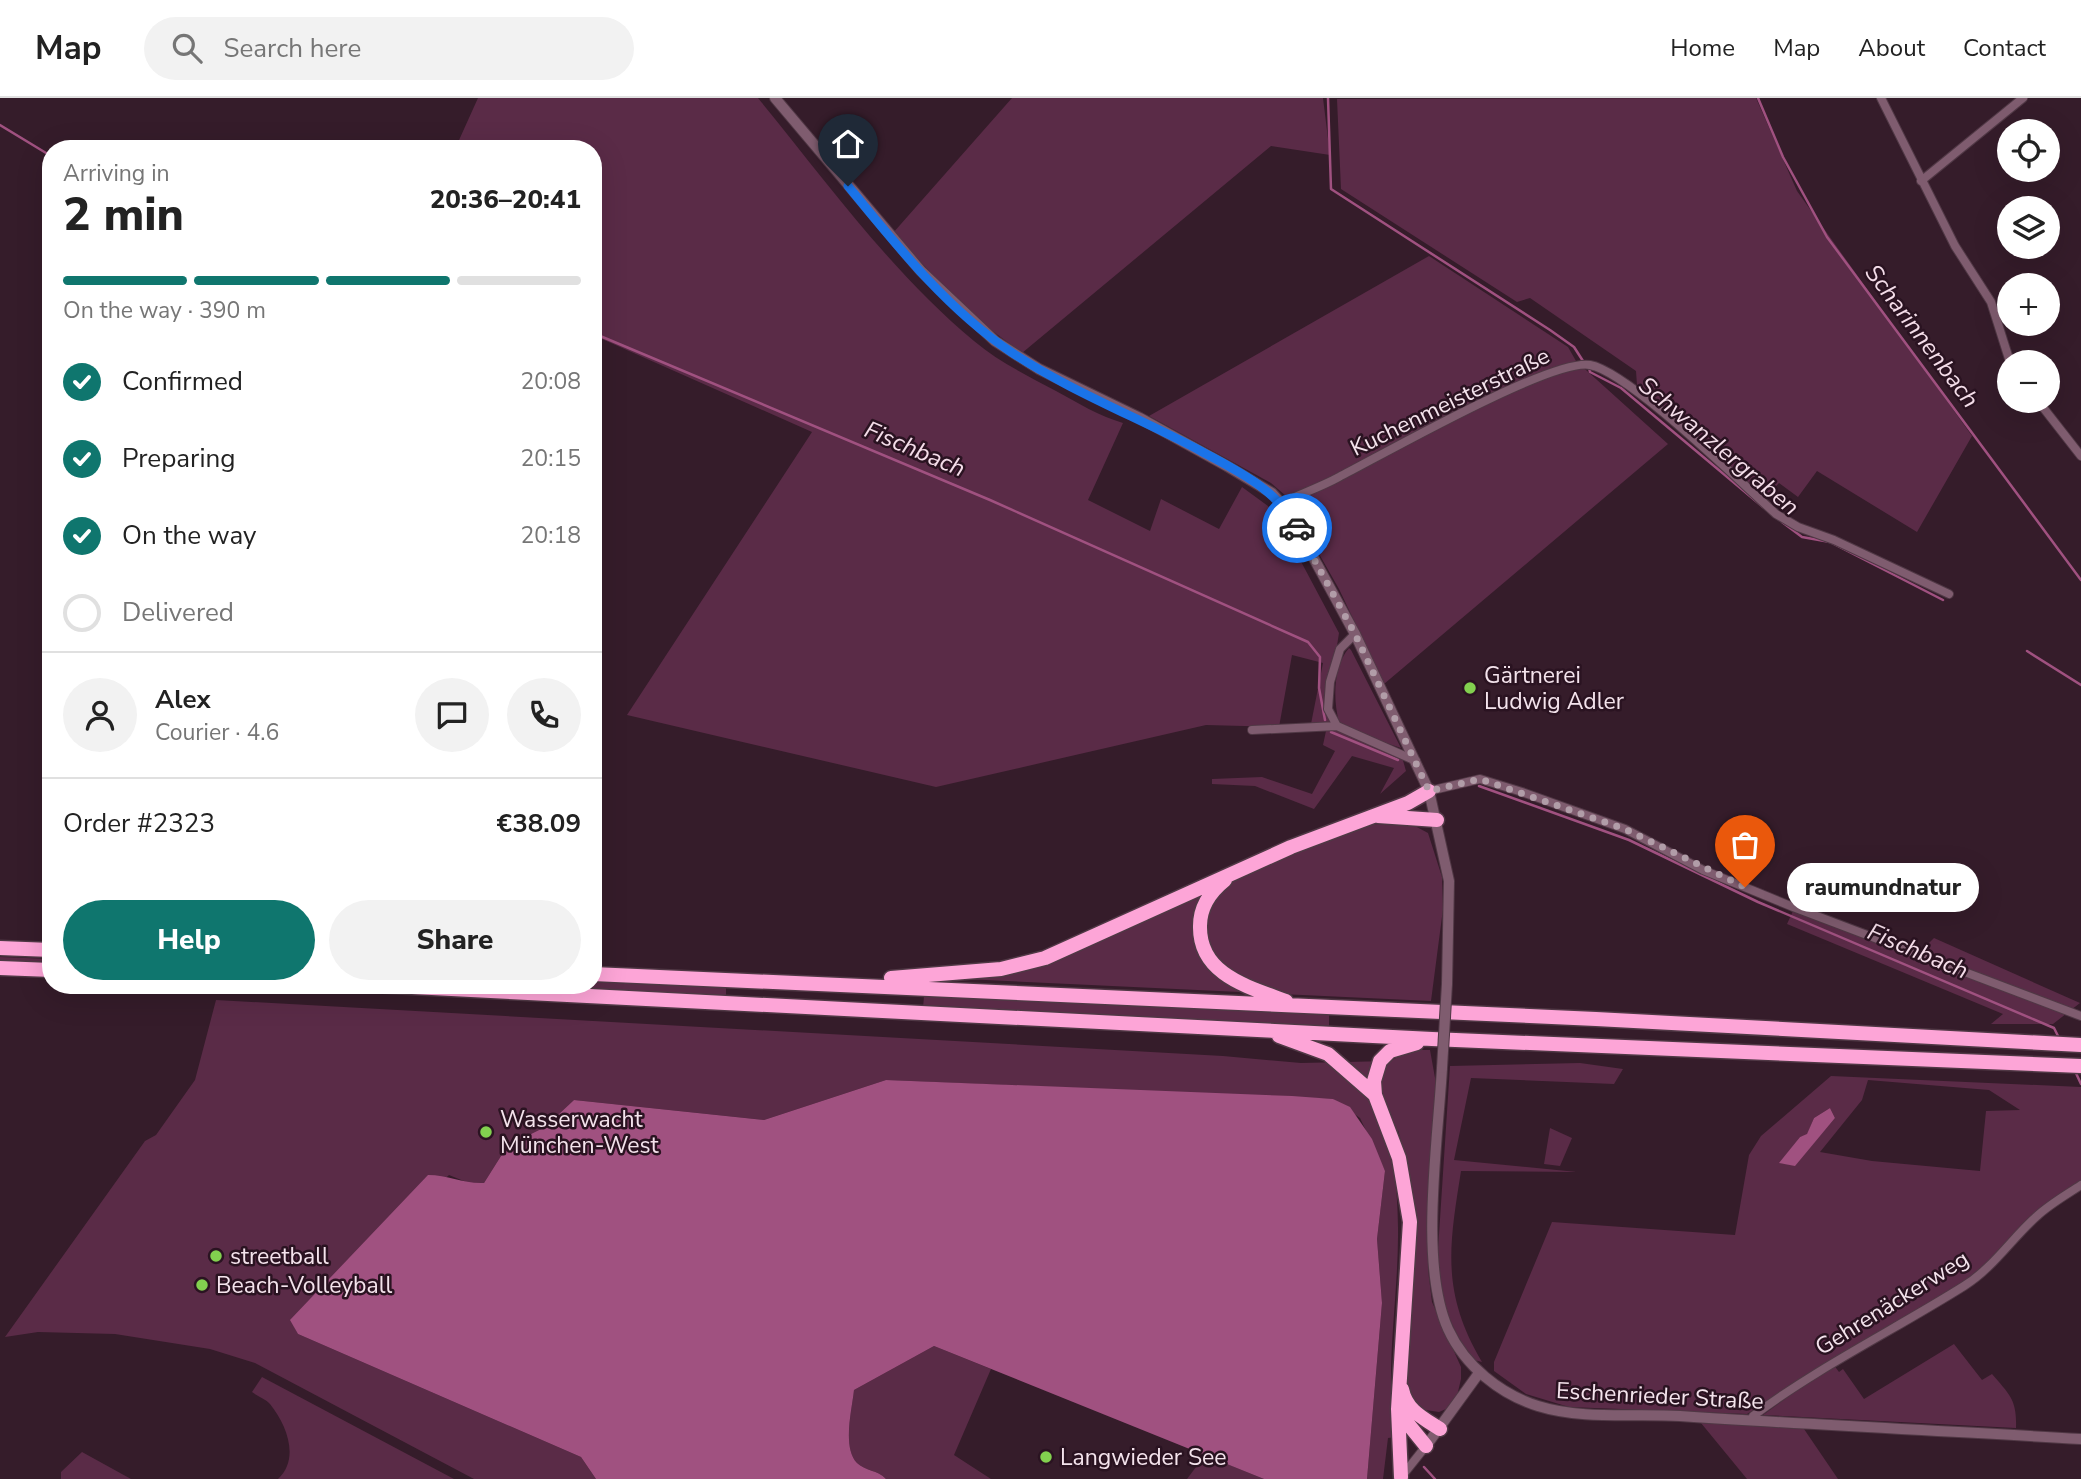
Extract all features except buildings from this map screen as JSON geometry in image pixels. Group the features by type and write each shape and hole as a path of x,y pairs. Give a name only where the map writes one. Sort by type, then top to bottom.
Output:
{"highway":[{"path":"814,984 836,977 909,978 989,971 1045,958 1291,847 1373,816 1429,791"},
{"path":"1373,816 1437,820"},
{"path":"1231,875 1209,897 1200,915 1200,936 1206,955 1232,979 1298,1006"},
{"path":"0,948 42,950"},
{"path":"0,968 42,970"},
{"path":"602,974 2068,1045"},
{"path":"551,994 1432,1039 2075,1066"},
{"path":"1264,1030 1328,1054 1375,1095"},
{"path":"1400,1478 1398,1409 1410,1222 1399,1158 1375,1095 1374,1081 1380,1061 1403,1046 1432,1039"},
{"path":"1401,1385 1404,1401 1412,1410 1440,1429"},
{"path":"1398,1409 1404,1422 1426,1446"}],"street":[{"path":"775,98 905,254 949,301 995,341 1039,369 1140,418 1259,484 1281,503 1355,634 1416,761 1429,791 1437,820"},
{"path":"1881,98 1955,246 1991,302 2006,350"},
{"path":"1921,181 2023,98"},
{"name":"Kuchenmeisterstraße","path":"1281,503 1336,479 1482,403 1571,365 1589,364 1606,370 1638,391 1776,514 1798,527 1834,540 1949,594"},
{"path":"2047,413 2081,456"},
{"path":"1337,726 1328,709 1331,682 1340,649 1355,634"},
{"path":"1252,730 1337,726 1416,761"},
{"path":"1429,791 1480,779 1522,792 1625,829 1703,870 1793,907 2081,1016"},
{"name":"Eschenrieder Straße","path":"1437,820 1450,881 1432,1264 1437,1298 1449,1331 1479,1373 1507,1392 1552,1410 2081,1439"},
{"name":"Gehrenäckerweg","path":"1752,1420 1781,1395 1837,1359 1965,1285 2000,1255 2036,1216 2081,1185"},
{"path":"1400,1478 1440,1429 1479,1373"}],"shaded area":[{"path":"478,98 758,98 887,256 974,341 1024,374 1089,409 1123,423 1088,500 1150,531 1161,499 1219,529 1242,487 1268,506 1281,524 1339,633 1327,709 1336,729 1402,757 1406,771 1380,794 1394,768 1352,756 1314,809 1255,786 1212,784 1212,779 1262,777 1312,794 1335,751 1323,745 1326,731 1310,729 1323,663 1292,655 1279,727 1206,725 936,787 627,715 812,432 602,339 602,140 459,140"},
{"path":"1012,98 1323,98 1330,155 1271,146 1022,353 971,315 893,233"},
{"path":"1756,98 1797,191 1972,436 1917,532 1817,471 1798,497 1779,483 1765,498 1637,385 1636,371 1530,298 1517,302 1341,189 1337,99"},
{"path":"1429,256 1568,347 1576,361 1668,444 1384,684 1339,589 1286,496 1271,483 1149,416"},
{"path":"1349,648 1401,748 1359,734 1339,722 1336,704 1337,674"},
{"path":"1370,824 1413,825 1428,833 1442,877 1443,909 1431,1001 964,979 1033,966 1341,830"},
{"path":"1793,911 1914,958 1934,938 2080,1003 2053,1024 1991,1024 2003,1014 1787,924"},
{"path":"0,957 42,959 42,964 0,962"},
{"path":"602,982 726,988 726,996 602,990"},
{"path":"924,996 1329,1015 1329,1028 923,1008"},
{"path":"216,1000 1223,1056 1301,1063 1390,1061 1412,1050 1430,1050 1437,1089 1428,1269 1432,1302 1461,1367 1457,1396 1446,1409 1439,1412 1419,1409 1405,1387 1413,1211 1409,1171 1398,1130 1395,1166 1398,1253 1391,1359 1395,1437 1388,1438 1383,1479 1367,1479 1382,1303 1377,1239 1385,1171 1360,1118 1333,1099 886,1080 764,1120 574,1100 545,1127 519,1140 501,1156 484,1183 471,1184 449,1175 291,1320 298,1334 581,1457 596,1479 474,1479 255,1363 210,1349 115,1334 38,1332 5,1337 145,1141 156,1135 195,1080"},
{"path":"1580,1063 1623,1069 1614,1084 1471,1078 1454,1160 1577,1172 1461,1171 1453,1223 1452,1269 1460,1313 1482,1362 1474,1360 1448,1315 1437,1265 1450,1066"},
{"path":"1831,1076 2081,1087 2081,1182 1963,1283 1747,1414 1569,1407 1526,1394 1494,1371 1494,1362 1552,1222 1735,1235 1749,1155 1761,1136","holes":["1868,1080 1989,1090 2020,1110 1986,1111 1980,1171 1872,1161 1820,1152 1862,1100","1830,1108 1835,1118 1795,1165 1780,1163 1800,1137 1807,1135 1814,1118"]},
{"name":"Langwieder See","path":"886,1080 1292,1096 1333,1099 1350,1107 1372,1139 1385,1171 1377,1239 1382,1303 1367,1479 1264,1479 934,1346 854,1390 849,1428 852,1456 860,1466 886,1479 596,1479 581,1457 298,1334 290,1320 428,1175 484,1183 501,1156 519,1140 545,1127 574,1100 764,1120"},
{"path":"1830,1108 1835,1118 1795,1166 1779,1163 1800,1137 1807,1134 1814,1118"},
{"path":"1550,1128 1572,1138 1560,1166 1544,1164"},
{"path":"1954,1344 1982,1380 1992,1374 2008,1393 2014,1404 2016,1428 1763,1415 1833,1364 1839,1372 1843,1369 1864,1399"},
{"path":"934,1346 991,1369 954,1455 991,1479 886,1479 860,1466 852,1456 849,1428 854,1390"},
{"path":"262,1377 454,1479 278,1479 288,1462 289,1442 276,1412 270,1404 252,1392"},
{"path":"1701,1423 1804,1429 1838,1479 1747,1479"},
{"path":"82,1452 131,1479 61,1479 61,1472"},
{"path":"1205,1455 1264,1479 1187,1479"}],"waterway":[{"name":"Schwanzlergraben","path":"1328,98 1331,189 1550,330 1574,347 1583,361"},
{"name":"Scharinnenbach","path":"1758,98 1783,157 1827,237 2081,580"},
{"name":"Fischbach","path":"0,125 42,151"},
{"name":"Fischbach","path":"602,337 990,500 1308,642 1320,657 1319,688 1325,720"},
{"name":"Schwanzlergraben","path":"1589,368 1590,372 1621,388 1763,507"},
{"name":"Schwanzlergraben","path":"1782,522 1802,537 1830,542 1943,600"},
{"name":"Schwanzlergraben","path":"2027,651 2081,685"},
{"path":"1331,732 1398,760"},
{"name":"Fischbach","path":"1479,786 1629,840 1758,902 2054,1028 2060,1040"},
{"name":"Fischbach","path":"2075,1071 2081,1084"},
{"path":"1424,1467 1435,1479"}],"way so far":[{"path":"1297,528 1355,634 1429,791 1480,779 1625,829 1703,870 1745,887"}],"place":[{"name":"Gärtnerei Ludwig Adler","path":"1470,688"},
{"name":"raumundnatur","path":"1745,887"},
{"name":"Wasserwacht München-West","path":"486,1132"},
{"name":"streetball","path":"216,1256"},
{"name":"Beach-Volleyball","path":"202,1285"},
{"name":"Langwieder See","path":"1046,1457"}],"route":[{"path":"848,186 949,301 995,341 1039,369 1140,418 1259,484 1281,503 1297,528"}]}
